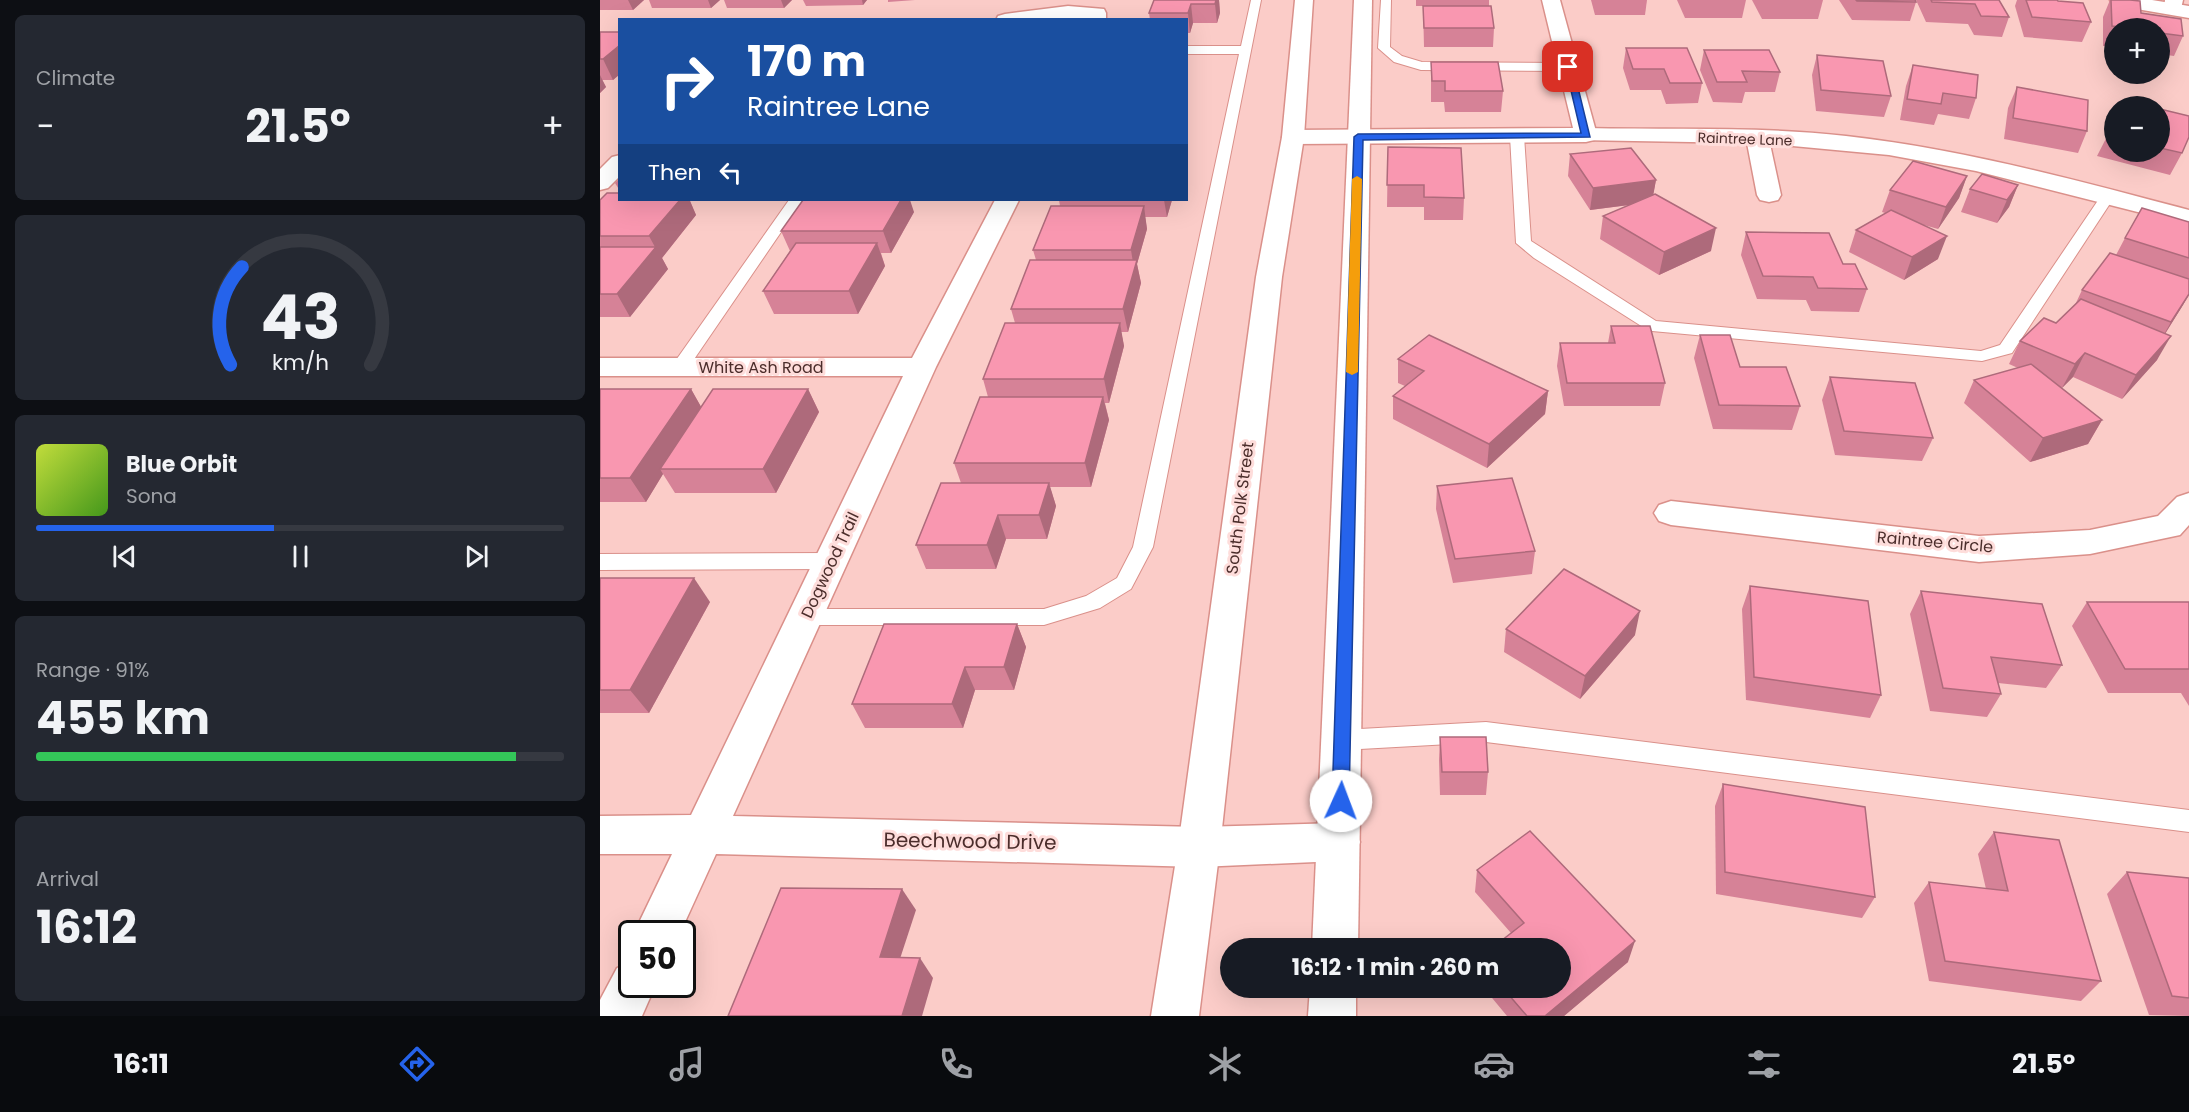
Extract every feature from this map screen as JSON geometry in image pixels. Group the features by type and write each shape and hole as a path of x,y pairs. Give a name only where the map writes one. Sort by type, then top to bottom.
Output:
{"street":[{"name":"South Polk Street","path":"1175,1016 1199,847 1269,276 1293,137 1304,0"},
{"path":"1335,938 1358,137 1364,0"},
{"path":"1551,0 1586,135"},
{"path":"2119,0 2179,7"},
{"path":"1021,18 1068,12 1097,13 1096,18"},
{"name":"Raintree Lane","path":"1293,137 1586,135 1757,138 1845,143 1909,152 2065,184 2189,218"},
{"path":"1757,138 1769,195"},
{"path":"600,183 618,164"},
{"name":"Dogwood Trail","path":"663,920 922,367 1006,201"},
{"name":"White Ash Road","path":"600,367 922,367"},
{"name":"Raintree Circle","path":"1671,513 1980,549 2090,542 2168,526 2189,505"},
{"name":"Beechwood Drive","path":"600,834 704,834 1199,847 1339,842"},
{"path":"617,1016 626,998"},
{"path":"1332,1016 1333,998"}],"lane":[{"path":"805,617 1044,617 1093,602 1124,583 1143,547 1256,0"},
{"path":"1386,0 1384,48 1398,59 1421,66 1568,67"},
{"path":"1188,51 1246,50"},
{"path":"1517,136 1524,243 1539,255 1652,326 1982,356 2006,349 2108,196"},
{"path":"680,367 795,201"},
{"path":"600,562 831,561"},
{"path":"1342,740 1486,732 2189,821"}],"building":[{"path":"1154,0 1216,0 1215,4 1191,4 1188,13 1149,13"},
{"path":"1915,0 1916,2 1857,1"},
{"path":"1931,0 1999,0 2009,17 1981,16 1975,4 1932,2"},
{"path":"2026,0 2083,3 2091,22 2032,17"},
{"path":"2111,0 2140,1 2141,13 2181,19 2183,36 2170,34 2170,18 2112,18"},
{"path":"1423,6 1491,6 1494,28 1424,28"},
{"path":"600,32 618,32 618,47 600,59"},
{"path":"1626,48 1687,48 1702,83 1670,83 1664,69 1633,69"},
{"path":"1704,50 1769,50 1780,72 1742,71 1747,82 1717,82"},
{"path":"1817,55 1883,61 1891,96 1821,90"},
{"path":"1431,62 1498,62 1503,91 1445,91 1445,81 1432,81"},
{"path":"1913,65 1978,75 1976,98 1943,93 1941,104 1907,99"},
{"path":"2017,87 2088,100 2087,131 2013,118"},
{"path":"2170,111 2189,116 2189,137 2182,153 2170,150"},
{"path":"1388,147 1461,148 1464,198 1424,197 1424,185 1387,185"},
{"path":"1631,148 1656,180 1593,188 1570,154"},
{"path":"1913,161 1967,176 1946,207 1890,190"},
{"path":"1982,174 2018,185 2007,200 1970,189"},
{"path":"607,193 618,193 618,201 679,201 649,236 600,236 600,200"},
{"path":"1655,194 1716,228 1664,252 1603,216"},
{"path":"802,201 900,201 883,231 781,231"},
{"path":"1051,206 1144,206 1131,250 1033,250"},
{"path":"2142,208 2189,222 2189,258 2125,238"},
{"path":"1891,210 1947,236 1912,257 1856,230"},
{"path":"1746,232 1829,233 1843,264 1855,264 1867,289 1818,288 1813,277 1763,276"},
{"path":"796,243 877,243 849,291 763,291"},
{"path":"600,247 656,247 617,294 600,294"},
{"path":"2110,253 2189,279 2189,294 2171,322 2082,290"},
{"path":"1030,260 1137,260 1123,309 1011,309"},
{"path":"2081,299 2171,336 2136,375 2085,353 2075,364 2020,341 2044,318 2056,323"},
{"path":"1005,323 1120,323 1104,379 983,379"},
{"path":"1611,326 1650,326 1665,383 1567,383 1560,343 1615,343"},
{"path":"1429,335 1548,391 1489,444 1393,396 1424,371 1398,359"},
{"path":"1700,335 1730,335 1740,367 1786,367 1800,406 1719,405"},
{"path":"2031,364 2102,420 2043,438 1974,380"},
{"path":"1830,377 1915,383 1933,438 1844,431"},
{"path":"600,389 691,389 630,478 600,478"},
{"path":"713,389 808,389 763,469 660,469"},
{"path":"980,397 1103,397 1085,463 954,463"},
{"path":"1512,478 1535,551 1455,559 1437,486"},
{"path":"941,483 1049,483 1039,515 998,515 987,545 916,545"},
{"path":"1564,569 1640,611 1585,676 1506,629"},
{"path":"600,578 694,578 630,690 600,690"},
{"path":"1750,586 1868,601 1881,695 1754,677"},
{"path":"1921,591 2042,604 2062,665 1991,657 2001,694 1943,688"},
{"path":"2087,602 2189,602 2189,669 2125,669"},
{"path":"884,624 1017,624 1004,667 965,667 952,704 852,704"},
{"path":"1440,737 1486,737 1488,772 1442,772"},
{"path":"1723,784 1865,807 1875,897 1725,872"},
{"path":"1530,831 1635,941 1571,994 1571,938 1505,938 1524,923 1477,870"},
{"path":"1994,832 2059,840 2101,981 1945,961 1929,882 2008,891"},
{"path":"2127,872 2189,878 2189,998 2172,996"},
{"path":"781,888 902,889 880,957 920,958 902,1016 728,1016"},
{"path":"1511,998 1567,998 1545,1016 1527,1016"}],"slow traffic":[{"path":"1352,372 1357,179"}],"route":[{"path":"1341,801 1358,137 1586,135 1568,67"}]}
